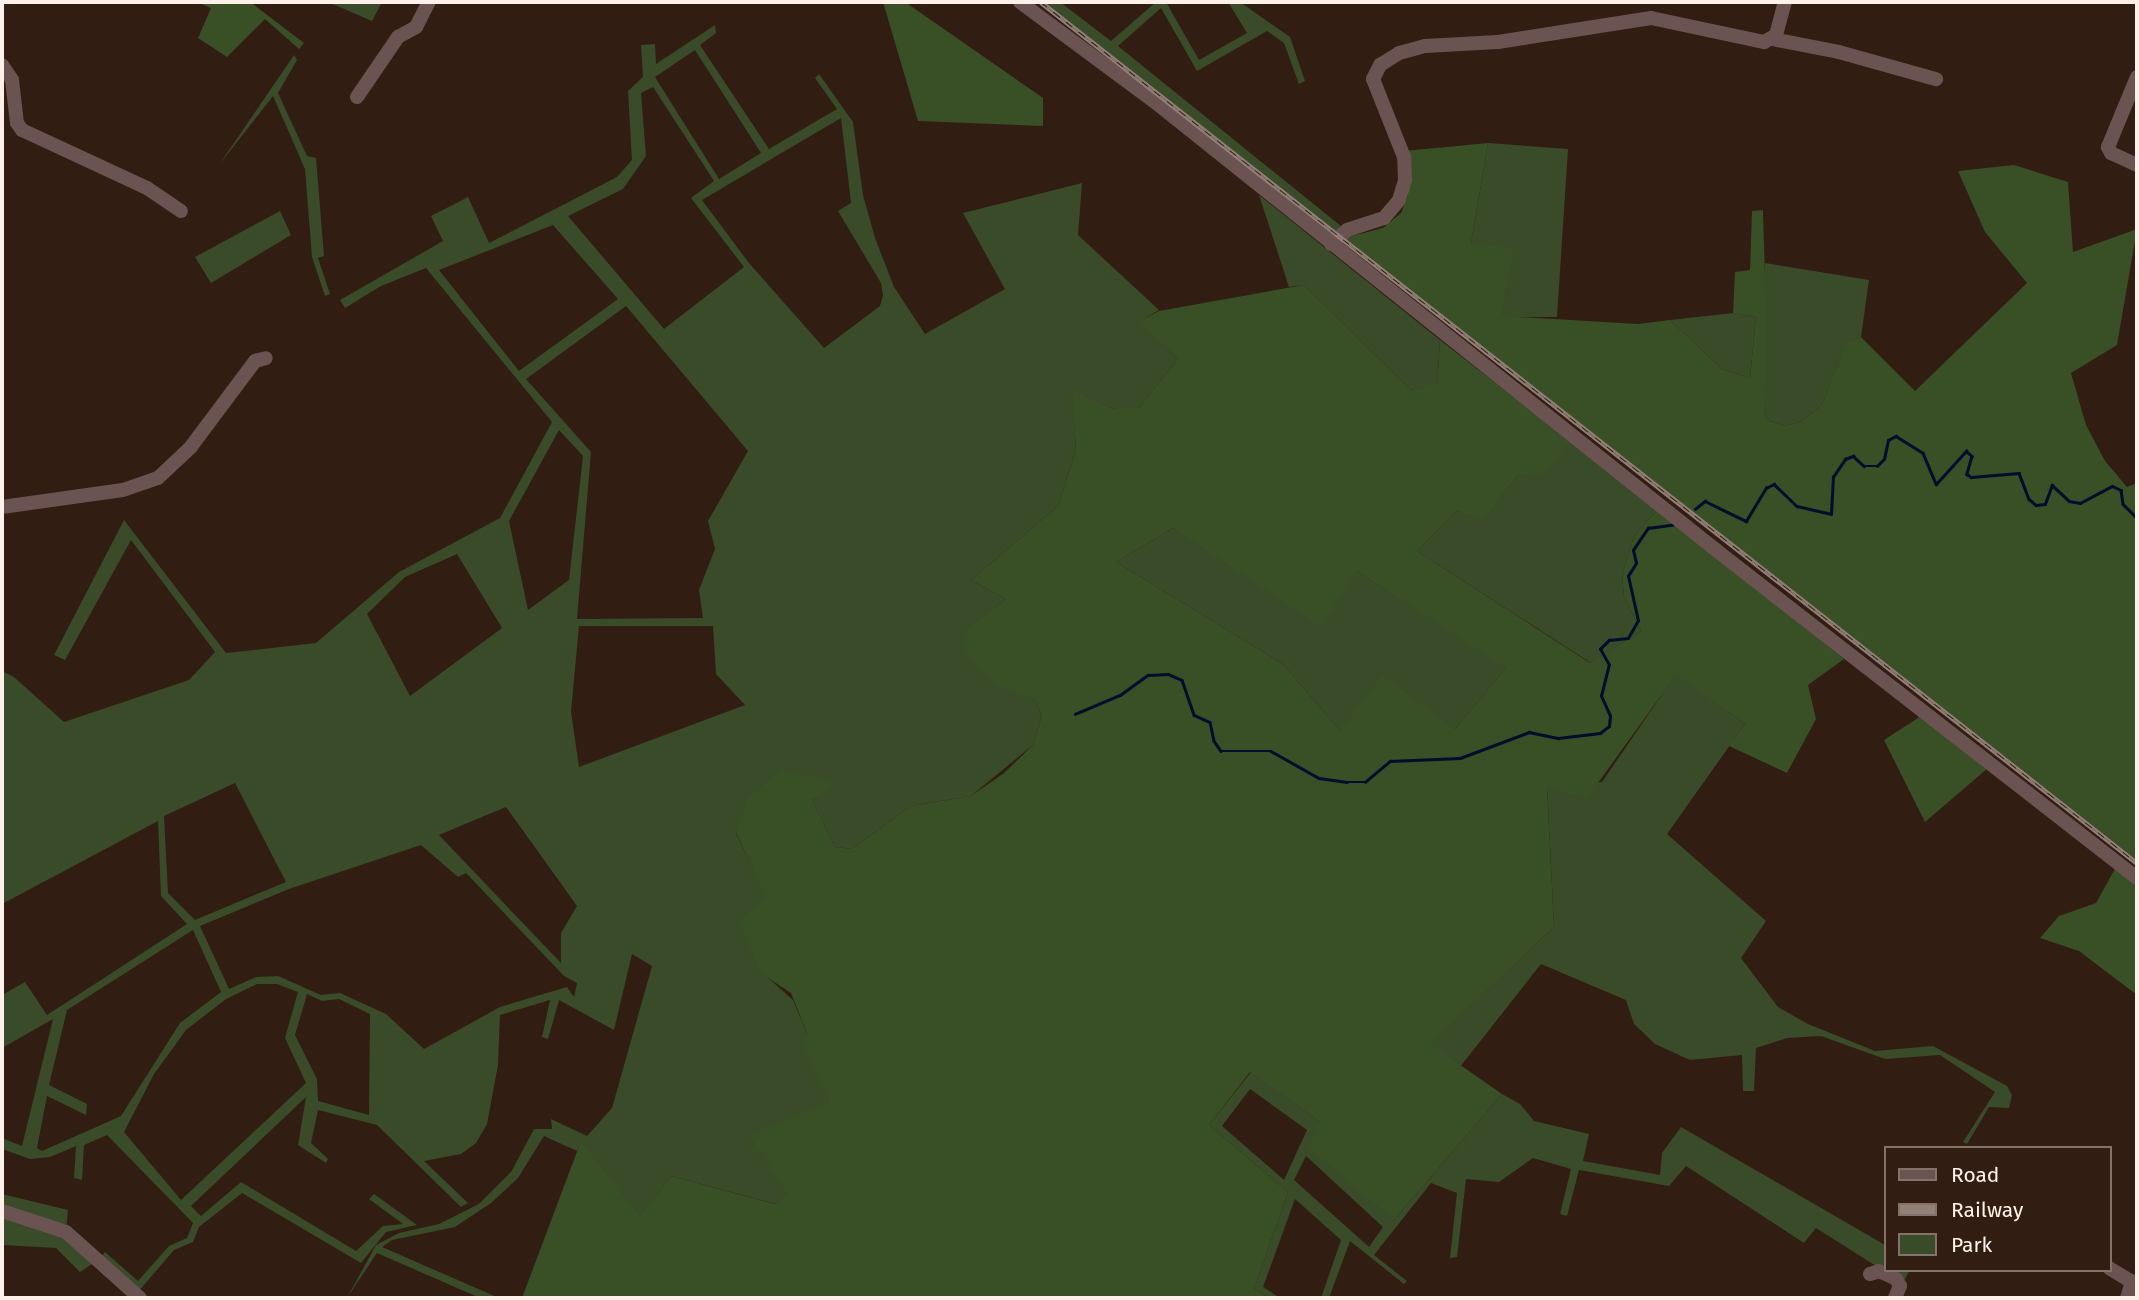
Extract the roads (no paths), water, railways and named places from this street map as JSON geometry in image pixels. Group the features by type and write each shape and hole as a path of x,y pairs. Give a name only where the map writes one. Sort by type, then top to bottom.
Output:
{"street":[{"path":"358,97 360,87 398,37 416,27 429,2"},
{"path":"1020,2 1160,106 1681,521 2137,878"},
{"path":"1772,39 1785,2"},
{"path":"1331,244 1347,230 1384,218 1399,200 1405,180 1404,157 1373,79 1380,65 1399,53 1424,46 1498,42 1651,18 1748,40 1772,39 1839,52 1936,79"},
{"path":"2,65 12,80 17,123 22,130 128,178 181,211"},
{"path":"2137,77 2108,147 2111,153 2137,164"},
{"path":"2,508 123,490 158,478 196,441 255,361 265,358"},
{"path":"2,1211 66,1232 141,1298"},
{"path":"2111,1269 2135,1281 2127,1298"},
{"path":"1870,1274 1879,1271 1896,1279 1900,1286 1895,1298"}],"waterway":[{"path":"1695,509 1705,501 1746,521 1766,488 1774,484 1797,506 1831,514 1833,477 1845,459 1853,456 1864,466 1877,466 1884,459 1888,440 1896,436 1923,453 1936,484 1966,451 1972,456 1967,474 1971,477 2019,473 2029,499 2036,505 2045,504 2052,485 2069,501 2080,503 2112,486 2121,490 2123,504 2137,518"},
{"path":"1075,714 1120,695 1148,675 1168,674 1182,680 1194,715 1210,722 1214,741 1221,751 1271,751 1319,778 1347,782 1365,782 1390,761 1460,758 1529,732 1558,738 1600,733 1609,726 1610,716 1601,696 1609,665 1600,649 1609,640 1628,638 1638,621 1628,576 1636,563 1633,550 1648,528 1675,524"}],"railway":[{"path":"1041,2 2137,863"}]}
